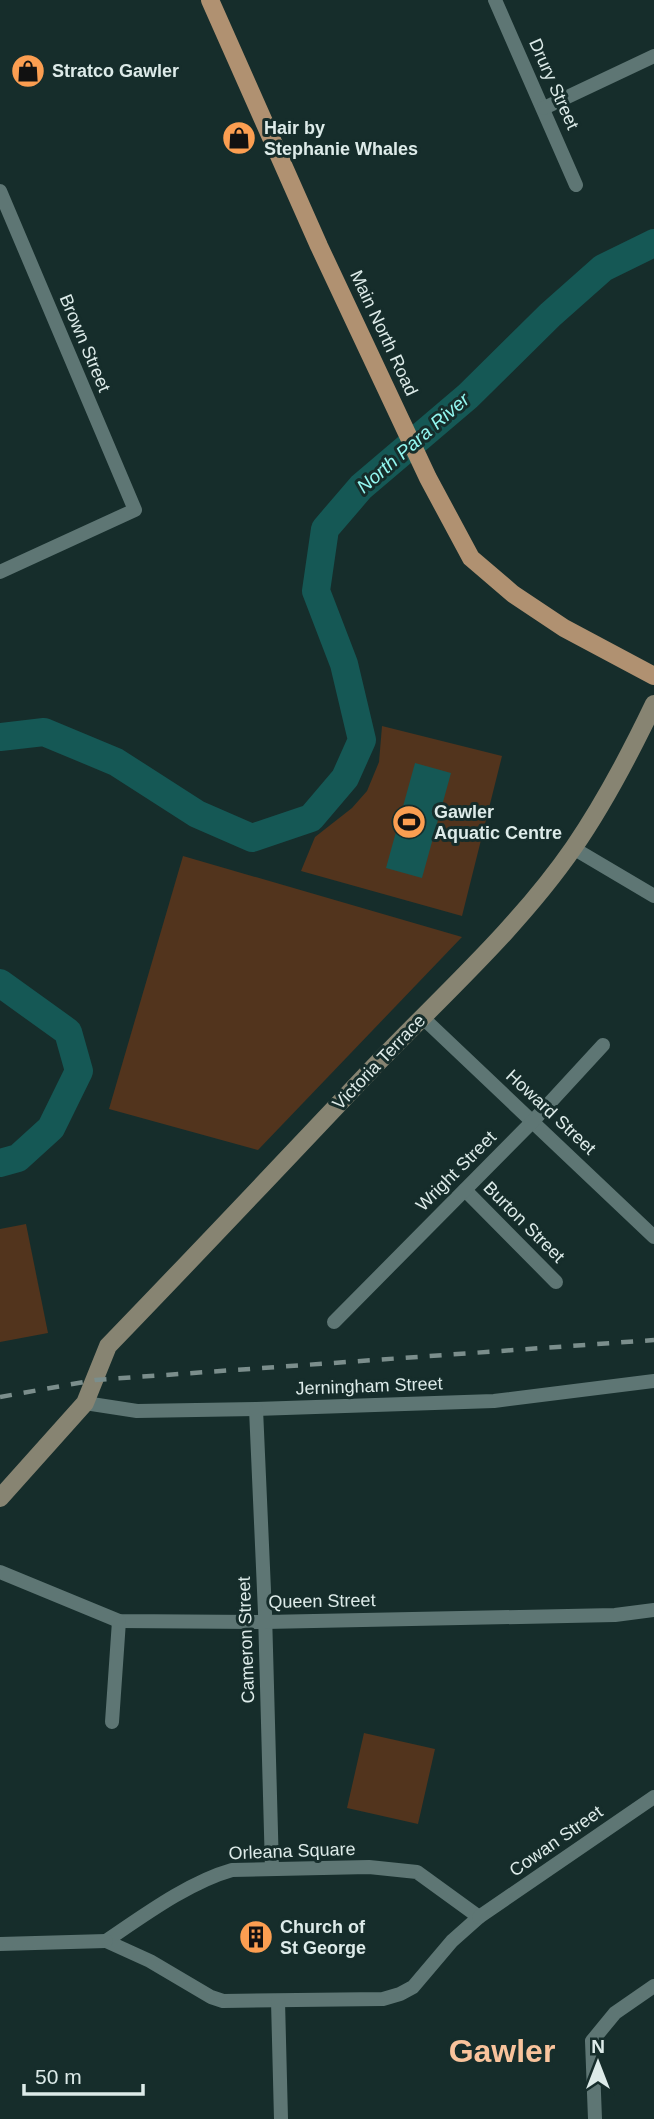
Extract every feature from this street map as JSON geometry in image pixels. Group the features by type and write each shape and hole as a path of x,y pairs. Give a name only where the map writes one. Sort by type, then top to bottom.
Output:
{"main road":[{"name":"Main North Road","path":"209,0 319,246 428,478 471,558 513,594 564,628 654,676"}],"street":[{"name":"Drury Street","path":"495,0 576,185"},
{"path":"544,108 654,56"},
{"name":"Brown Street","path":"0,191 135,510 0,572"},
{"name":"Victoria Terrace","path":"0,1498 85,1403 108,1346 497,940 573,848 625,765 654,704"},
{"path":"573,848 654,896"},
{"name":"Howard Street","path":"422,1017 654,1237"},
{"name":"Wright Street","path":"334,1322 533,1121 603,1045"},
{"name":"Burton Street","path":"465,1190 556,1282"},
{"name":"Jerningham Street","path":"85,1403 137,1411 494,1401 654,1381"},
{"name":"Cameron Street","path":"256,1409 272,1869"},
{"name":"Queen Street","path":"0,1572 119,1621 265,1622 615,1615 654,1610"},
{"path":"113,1722 119,1621"},
{"name":"Cowan Street","path":"479,1917 654,1797"},
{"name":"Orleana Square","path":"106,1941 161,1905 218,1874 232,1870 369,1867 417,1872 479,1917"},
{"path":"0,1944 106,1941 150,1961 211,1997 223,2001 383,1999 412,1987 452,1941 479,1917"},
{"path":"595,2119 592,2041 615,2012 654,1986"},
{"path":"278,2001 281,2119"}],"shaded area":[{"name":"Gawler Aquatic Centre","path":"382,726 502,756 462,916 301,871 315,837 352,808 367,791 379,762"},
{"path":"183,856 462,937 258,1150 109,1109"},
{"path":"26,1224 48,1333 0,1342 0,1229"},
{"path":"364,1733 435,1749 418,1824 347,1808"}],"water":[{"path":"415,763 451,773 422,878 386,868"}],"waterway":[{"name":"North Para River","path":"0,737 44,732 116,762 197,814 252,838 311,818 345,778 362,740 344,664 316,591 325,529 361,487 468,396 550,315 603,268 654,243"},
{"name":"North Para River","path":"0,983 68,1032 79,1071 51,1128 18,1158 0,1163"}],"railway":[{"path":"0,1397 95,1380 654,1340"}],"place":[{"name":"Stratco Gawler","path":"28,71"},
{"name":"Hair by Stephanie Whales","path":"239,138"},
{"name":"Gawler Aquatic Centre","path":"409,822"},
{"name":"Church of St George","path":"256,1937"}],"district":[{"name":"Gawler","path":"502,2051"}]}
